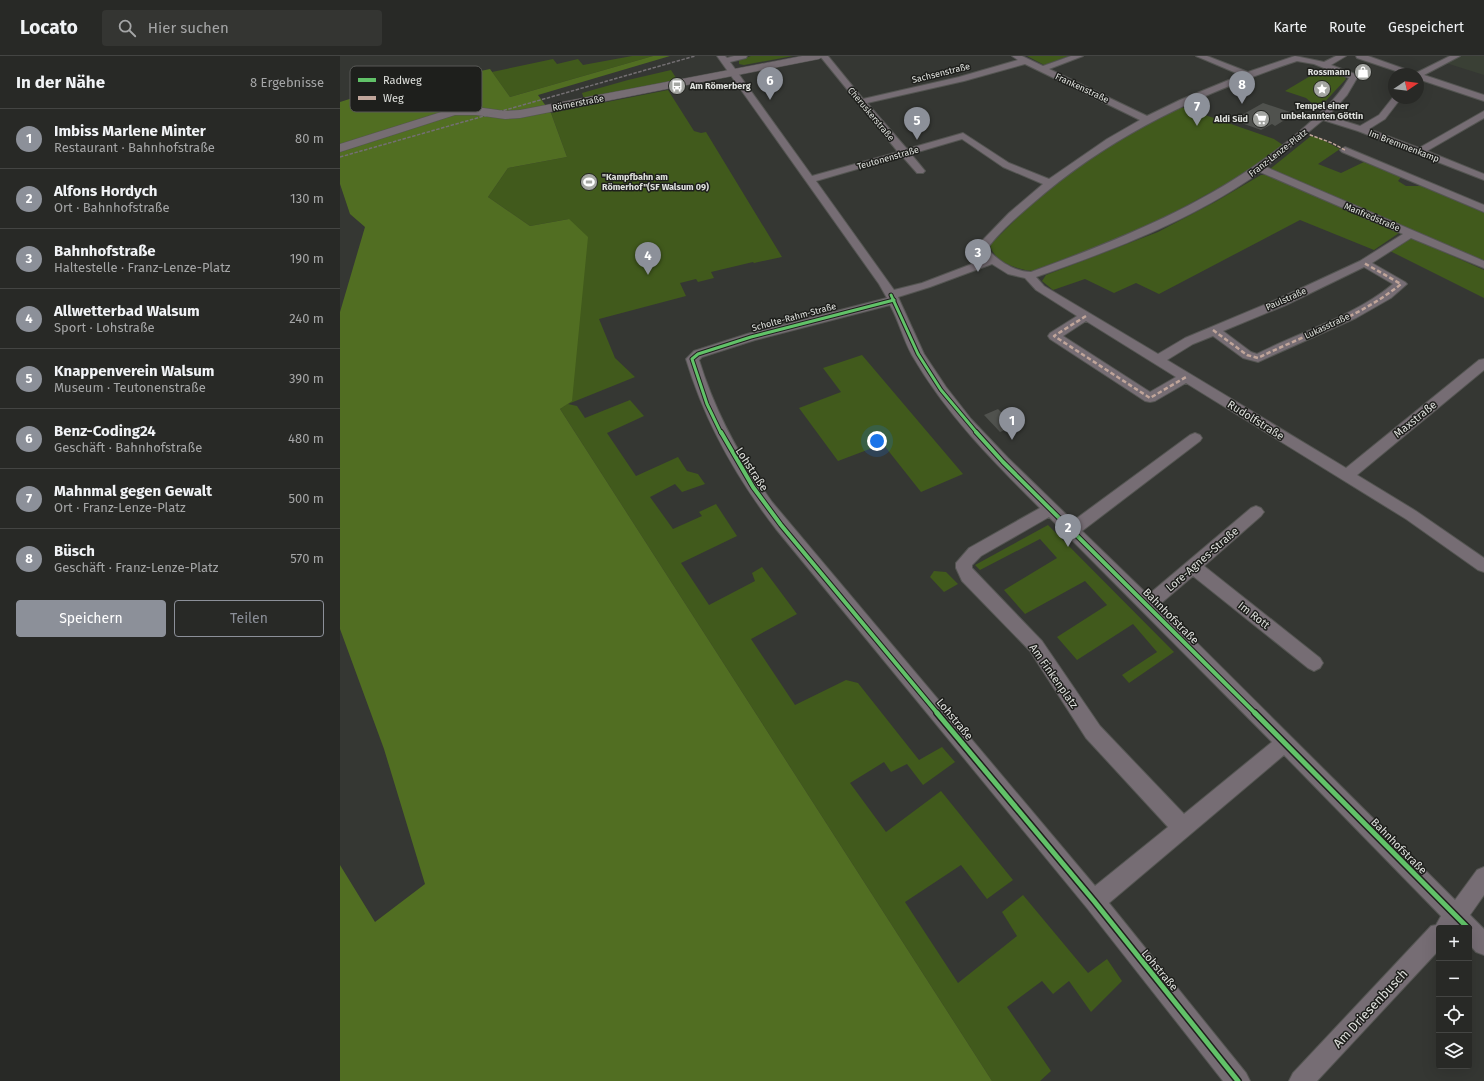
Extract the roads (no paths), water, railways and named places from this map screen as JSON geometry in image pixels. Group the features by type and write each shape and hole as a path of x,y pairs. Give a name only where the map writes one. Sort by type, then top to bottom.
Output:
{"main road":[{"name":"Römerstraße","path":"482,112 499,115 516,114 819,56"},
{"name":"Römerstraße","path":"340,148 454,112"}],"street":[{"path":"723,59 743,56"},
{"name":"Cheruskerstraße","path":"824,56 920,171"},
{"name":"Frankenstraße","path":"1016,56 1148,120"},
{"path":"1042,69 1079,56"},
{"path":"1200,56 1249,75"},
{"path":"1212,60 1222,56"},
{"path":"1324,65 1342,56"},
{"path":"1360,56 1395,68"},
{"path":"1424,72 1456,56"},
{"name":"Franz-Lenze-Platz","path":"1300,58 1324,65 1353,77 1345,91 1322,117 1292,144 1237,184 1175,218 1121,242 1029,276 1020,275 993,260 982,250 981,248 1026,202 1050,183 1105,145 1148,120 1222,85 1300,58"},
{"name":"Bahnhofstraße","path":"723,59 893,297 918,354 940,390 966,422 1050,509 1285,743 1459,925"},
{"name":"Sachsenstraße","path":"861,102 962,79 1025,61"},
{"path":"1424,77 1484,98"},
{"path":"1361,129 1380,120 1388,113 1393,104"},
{"path":"1419,152 1484,114"},
{"name":"Im Bremmenkamp","path":"1322,117 1361,129 1484,177"},
{"name":"Teutonenstraße","path":"810,180 963,136 1006,165 1050,183"},
{"path":"1345,150 1484,209"},
{"name":"Manfredstraße","path":"1260,168 1484,265"},
{"name":"Paulstraße","path":"1158,360 1189,341 1282,302 1364,262 1411,233"},
{"path":"893,297 993,260"},
{"name":"Lukasstraße","path":"1213,330 1247,355 1258,358 1367,308 1392,292 1401,284 1364,262"},
{"name":"Rudolfstraße","path":"1029,276 1034,283 1086,316 1411,515 1484,566"},
{"name":"Scholte-Rahm-Straße","path":"698,354 764,333 893,297"},
{"path":"1086,316 1054,336 1150,398 1186,377"},
{"name":"Lohstraße","path":"698,354 692,359 699,384 710,411 722,438 759,497 797,546 854,611 1094,901 1130,949 1171,996 1238,1081"},
{"name":"Maxstraße","path":"1347,475 1484,363"},
{"path":"1072,530 1195,438"},
{"name":"Am Finkenplatz","path":"1050,509 975,552 964,563 964,568 968,576 1036,646 1093,732 1183,828"},
{"name":"Lore-Agnes-Straße","path":"1148,605 1256,512"},
{"name":"Im Rott","path":"1193,567 1314,663"},
{"path":"1094,901 1285,743"},
{"path":"1459,925 1484,877"},
{"name":"Bahnhofstraße","path":"1472,935 1484,944"},
{"name":"Am Driesenbusch","path":"1301,1081 1436,937"}],"railway":[{"path":"340,157 695,56"}],"place":[{"name":"Rossmann","path":"1363,72"},
{"name":"Am Römerberg","path":"677,86"},
{"name":"Tempel einer unbekannten Göttin","path":"1322,89"},
{"name":"Benz-Coding24","path":"770,100"},
{"name":"Büsch","path":"1242,104"},
{"name":"Aldi Süd","path":"1261,119"},
{"name":"Mahnmal gegen Gewalt","path":"1197,126"},
{"name":"Knappenverein Walsum","path":"917,140"},
{"name":"\"Kampfbahn am Römerhof\"(SF Walsum 09)","path":"589,182"},
{"name":"Bahnhofstraße","path":"978,272"},
{"name":"Allwetterbad Walsum","path":"648,275"},
{"name":"Imbiss Marlene Minter","path":"1012,440"},
{"name":"Alfons Hordych","path":"1068,547"}]}
